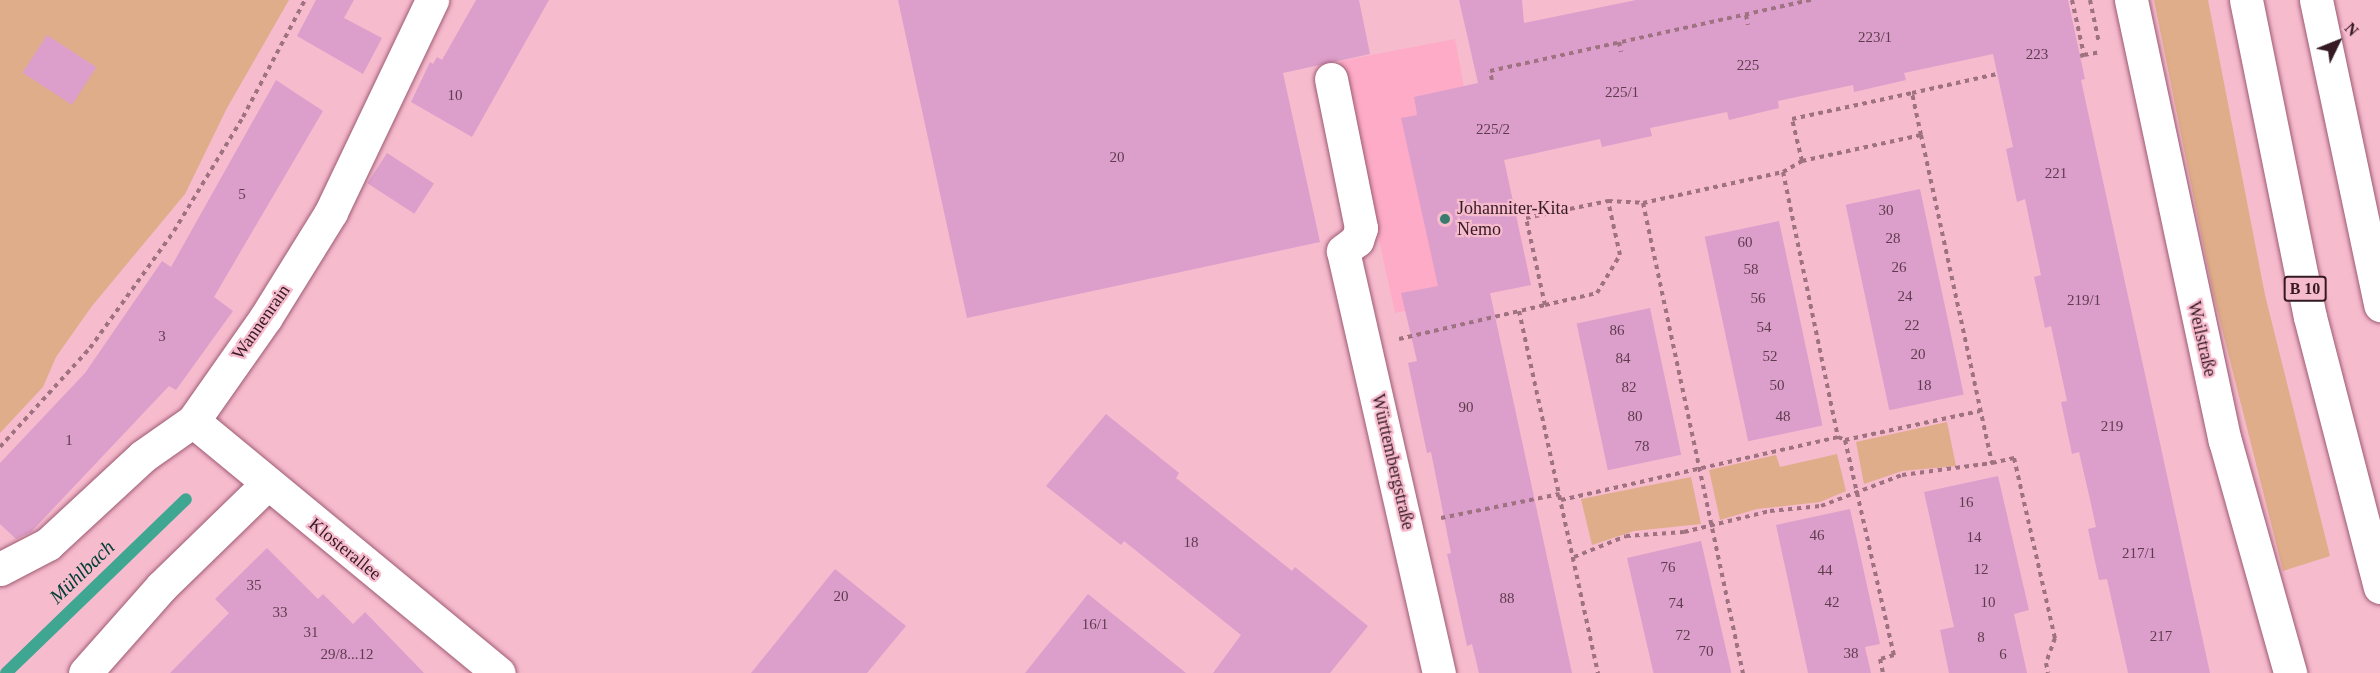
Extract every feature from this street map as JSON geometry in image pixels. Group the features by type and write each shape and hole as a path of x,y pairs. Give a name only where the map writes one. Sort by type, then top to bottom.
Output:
{"main road":[{"name":"Wannenrain","path":"0,569 48,544 143,456 193,421 266,317 331,212 432,0"},
{"name":"Weilstraße","path":"2132,0 2225,441 2290,673"},
{"name":"B 10","path":"2246,0 2310,317 2380,586"},
{"path":"2316,0 2380,305"},
{"name":"Württembergstraße","path":"1331,79 1361,228 1357,240 1343,251 1408,525 1439,673"},
{"name":"Klosterallee","path":"193,421 266,485 499,673"},
{"path":"85,673 161,587 266,485"}],"path":[{"path":"0,447 90,348 174,231 243,117 305,0"},
{"path":"1492,80 1490,71 1811,0"},
{"path":"2072,0 2082,56 2101,52"},
{"path":"1746,15 1748,25"},
{"path":"1619,42 1621,52"},
{"path":"1802,161 1792,119 1997,74"},
{"path":"1912,93 1992,463"},
{"path":"1545,305 1526,218 1608,201 1642,203 1783,171 1802,161 1922,135"},
{"path":"1783,171 1838,437"},
{"path":"1366,346 1597,293 1620,255 1608,201"},
{"path":"1642,203 1743,673"},
{"path":"1519,311 1599,673"},
{"path":"1561,500 1838,437 1845,440 1980,411"},
{"path":"1845,440 1855,492 1864,514 1894,655 1880,659 1883,673"},
{"path":"1574,557 1626,536 1711,526 1763,512 1821,506 1902,475 2014,458 2055,638 2046,663 2048,673"},
{"path":"1408,525 1560,494"}],"shaded area":[{"path":"0,0 289,0 227,108 185,194 92,306 56,357 43,387 0,433"},
{"path":"2154,0 2208,0 2265,295 2330,556 2283,571 2213,293"},
{"name":"Johanniter-Kita Nemo","path":"1455,39 1464,87 1414,98 1417,115 1502,150 1531,285 1395,313 1340,61"},
{"path":"1947,422 1956,466 1902,471 1864,484 1856,442"},
{"path":"1837,454 1846,491 1820,502 1757,509 1720,520 1709,470 1776,455 1780,467"},
{"path":"1691,477 1701,524 1634,531 1592,545 1581,499"}],"building":[{"path":"316,0 354,0 344,18 382,38 363,74 297,36"},
{"path":"476,0 549,0 472,137 411,102 430,62 433,64 437,57 442,60"},
{"path":"898,0 1359,0 1370,54 1283,73 1320,242 967,318"},
{"path":"1459,0 1522,0 1524,23 1636,0 2068,0 2085,79 2081,80 2210,673 2128,673 2107,579 2099,580 2088,529 2096,527 2079,452 2072,454 2061,402 2067,401 2051,326 2045,328 2034,277 2041,275 2025,199 2017,202 2006,149 2013,147 1993,54 1904,73 1906,80 1854,92 1853,85 1778,101 1779,108 1729,120 1727,112 1650,128 1652,136 1602,147 1600,139 1504,160 1531,285 1490,293 1572,673 1479,673 1472,644 1467,646 1447,554 1451,553 1431,452 1427,453 1408,363 1417,361 1401,293 1438,286 1401,118 1417,115 1414,97 1478,83"},
{"path":"47,35 96,67 72,105 22,73"},
{"path":"276,80 323,111 214,297 233,311 176,390 169,386 31,532 16,539 0,524 0,463 85,373 162,261 171,267"},
{"path":"387,153 434,183 414,214 367,183"},
{"path":"1920,189 1964,394 1889,410 1846,205"},
{"path":"1779,221 1822,425 1748,441 1705,237"},
{"path":"1650,308 1681,455 1608,470 1577,324"},
{"path":"1106,414 1179,473 1176,478 1292,571 1295,567 1368,626 1330,673 1213,673 1241,635 1124,541 1121,545 1046,486"},
{"path":"1998,476 2029,610 2014,614 2027,673 1949,673 1940,630 1954,627 1924,492"},
{"path":"1850,509 1880,644 1865,647 1871,673 1808,673 1776,525"},
{"path":"1701,541 1731,673 1653,673 1627,558"},
{"path":"267,548 318,599 323,594 353,624 365,612 424,673 170,673 229,613 215,599"},
{"path":"835,569 906,626 867,673 751,673"},
{"path":"1088,594 1186,673 1025,673"}],"waterway":[{"name":"Mühlbach","path":"6,673 186,499"}],"place":[{"name":"Johanniter-Kita Nemo","path":"1445,219"}]}
